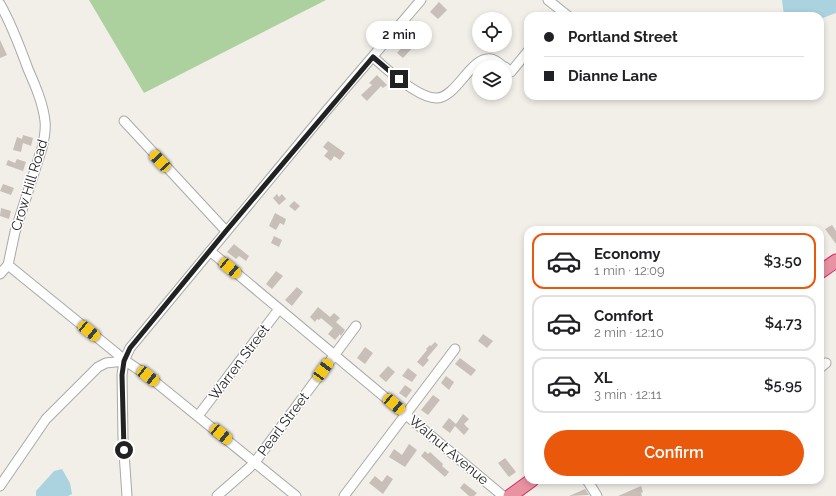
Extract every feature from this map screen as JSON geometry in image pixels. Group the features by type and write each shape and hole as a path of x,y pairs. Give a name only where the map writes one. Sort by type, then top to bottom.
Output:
{"highway":[{"path":"824,269 836,261"},
{"path":"510,496 526,484"}],"street":[{"path":"127,496 122,375 124,361 130,348 226,231 421,0"},
{"path":"548,0 558,12"},
{"name":"Crow Hill Road","path":"0,4 16,36 34,82 45,122 42,148 15,232 8,265"},
{"path":"512,71 524,56"},
{"path":"373,57 408,86 428,96 437,98 450,92 472,69"},
{"path":"124,121 226,231"},
{"name":"Walnut Avenue","path":"210,251 503,496"},
{"path":"0,274 8,265 124,361 148,376 296,496"},
{"name":"Warren Street","path":"198,416 280,309"},
{"name":"Pearl Street","path":"217,496 255,462 356,326"},
{"path":"344,496 455,349"},
{"path":"106,363 112,350"},
{"path":"0,486 51,413 93,371 106,363 124,361"},
{"path":"590,484 597,496"}],"green space":[{"path":"89,0 326,0 144,93"}],"water":[{"path":"782,0 836,0 836,13 824,18 824,12 784,12"},
{"path":"62,469 70,483 72,494 68,496 36,496 36,491 54,471"}],"building":[{"path":"439,2 447,10 438,19 430,12"},
{"path":"410,38 416,44 403,58 397,53"},
{"path":"0,40 7,55 0,58"},
{"path":"377,75 387,85 383,88 381,86 367,101 361,95 372,85 369,83"},
{"path":"23,135 33,138 31,146 23,143 21,152 13,150 17,137 22,139"},
{"path":"328,141 345,153 340,160 334,156 331,161 324,156 328,151 323,147"},
{"path":"17,159 26,162 23,171 6,165 8,160 15,163"},
{"path":"3,184 14,188 11,195 0,191"},
{"path":"277,194 279,197 282,194 286,199 279,205 273,198"},
{"path":"294,201 300,206 295,211 289,206"},
{"path":"1,208 11,211 9,219 0,216"},
{"path":"275,213 286,219 284,225 280,223 276,230 269,226"},
{"path":"832,225 836,231 836,244 825,229"},
{"path":"274,236 282,240 279,247 271,243"},
{"path":"234,244 249,256 246,261 239,256 236,259 227,252"},
{"path":"276,271 283,276 272,289 266,284"},
{"path":"297,287 303,292 292,306 285,300"},
{"path":"318,307 330,317 334,313 340,318 336,322 345,330 341,336 340,334 335,340 328,334 333,328 321,318 319,320 317,319 315,322 310,317"},
{"path":"483,334 493,341 487,348 478,341"},
{"path":"435,342 438,345 427,358 429,360 423,367 417,362 427,350 426,349"},
{"path":"365,347 373,353 365,364 357,358"},
{"path":"460,358 476,370 471,376 455,364"},
{"path":"388,366 395,372 386,382 379,376"},
{"path":"408,368 417,375 412,382 402,376"},
{"path":"446,376 454,382 449,390 441,383"},
{"path":"405,385 412,390 406,398 399,393"},
{"path":"433,395 440,400 428,415 421,410"},
{"path":"463,414 469,419 464,424 469,429 464,435 455,426 450,433 442,427 449,418 456,424"},
{"path":"409,444 417,450 405,467 389,457 394,449 402,455"},
{"path":"425,451 428,454 430,452 443,464 442,466 449,472 445,477 421,456"},
{"path":"505,458 516,472 509,477 498,463"},
{"path":"387,475 393,479 383,494 369,483 375,476 382,482"},
{"path":"464,483 477,493 474,496 469,496 460,488"},
{"path":"641,486 643,492 641,493 642,496 618,496"},
{"path":"585,489 589,495 569,496"}],"route":[{"path":"124,450 122,368 130,348 317,122 373,57 399,79"}]}
